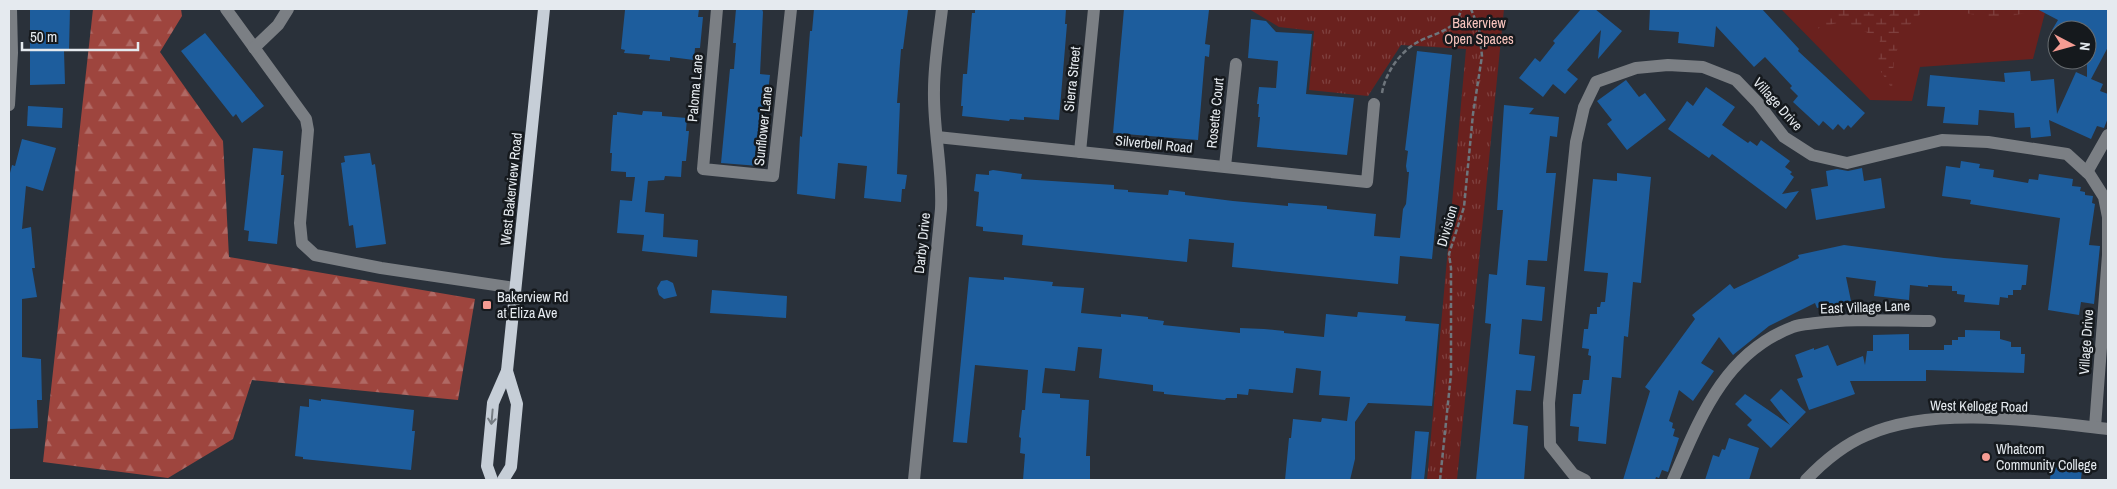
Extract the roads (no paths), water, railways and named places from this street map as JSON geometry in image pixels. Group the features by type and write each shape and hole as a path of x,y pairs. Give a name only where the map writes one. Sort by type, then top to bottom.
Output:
{"main road":[{"name":"West Bakerview Road","path":"503,480 511,467 517,404 508,372 544,9"},
{"name":"West Bakerview Road","path":"492,480 487,466 493,403 508,372"}],"street":[{"path":"9,105 12,53 11,9"},
{"path":"226,9 306,119 308,130 300,223 302,243 315,255 382,268 515,288"},
{"path":"254,48 278,25 288,9"},
{"name":"Paloma Lane","path":"703,169 717,9"},
{"name":"Sunflower Lane","path":"703,169 773,176 790,9"},
{"name":"Darby Drive","path":"914,480 941,209 942,184 938,159 934,89 942,9"},
{"name":"Sierra Street","path":"1080,152 1094,9"},
{"name":"Rosette Court","path":"1225,166 1236,64"},
{"name":"Village Drive","path":"1585,480 1573,474 1550,446 1549,403 1576,142 1584,107 1596,82 1636,68 1668,65 1703,66 1736,80 1758,103 1784,137 1812,155 1847,162 1942,140 1988,142 2067,154 2087,172 2104,197 2108,217 2106,318 2095,427"},
{"name":"Silverbell Road","path":"938,137 1367,182 1374,104"},
{"path":"2087,172 2108,135"},
{"name":"East Village Lane","path":"1673,480 1700,417 1722,381 1754,348 1794,326 1838,320 1930,321"},
{"name":"West Kellogg Road","path":"1806,480 1835,452 1867,434 1909,422 1947,418 2005,420 2108,429"}],"place":[{"name":"Bakerview Rd at Eliza Ave","path":"487,305"},
{"name":"Whatcom Community College","path":"1986,457"}],"park label":[{"name":"Bakerview Open Spaces","path":"1479,32"}]}
